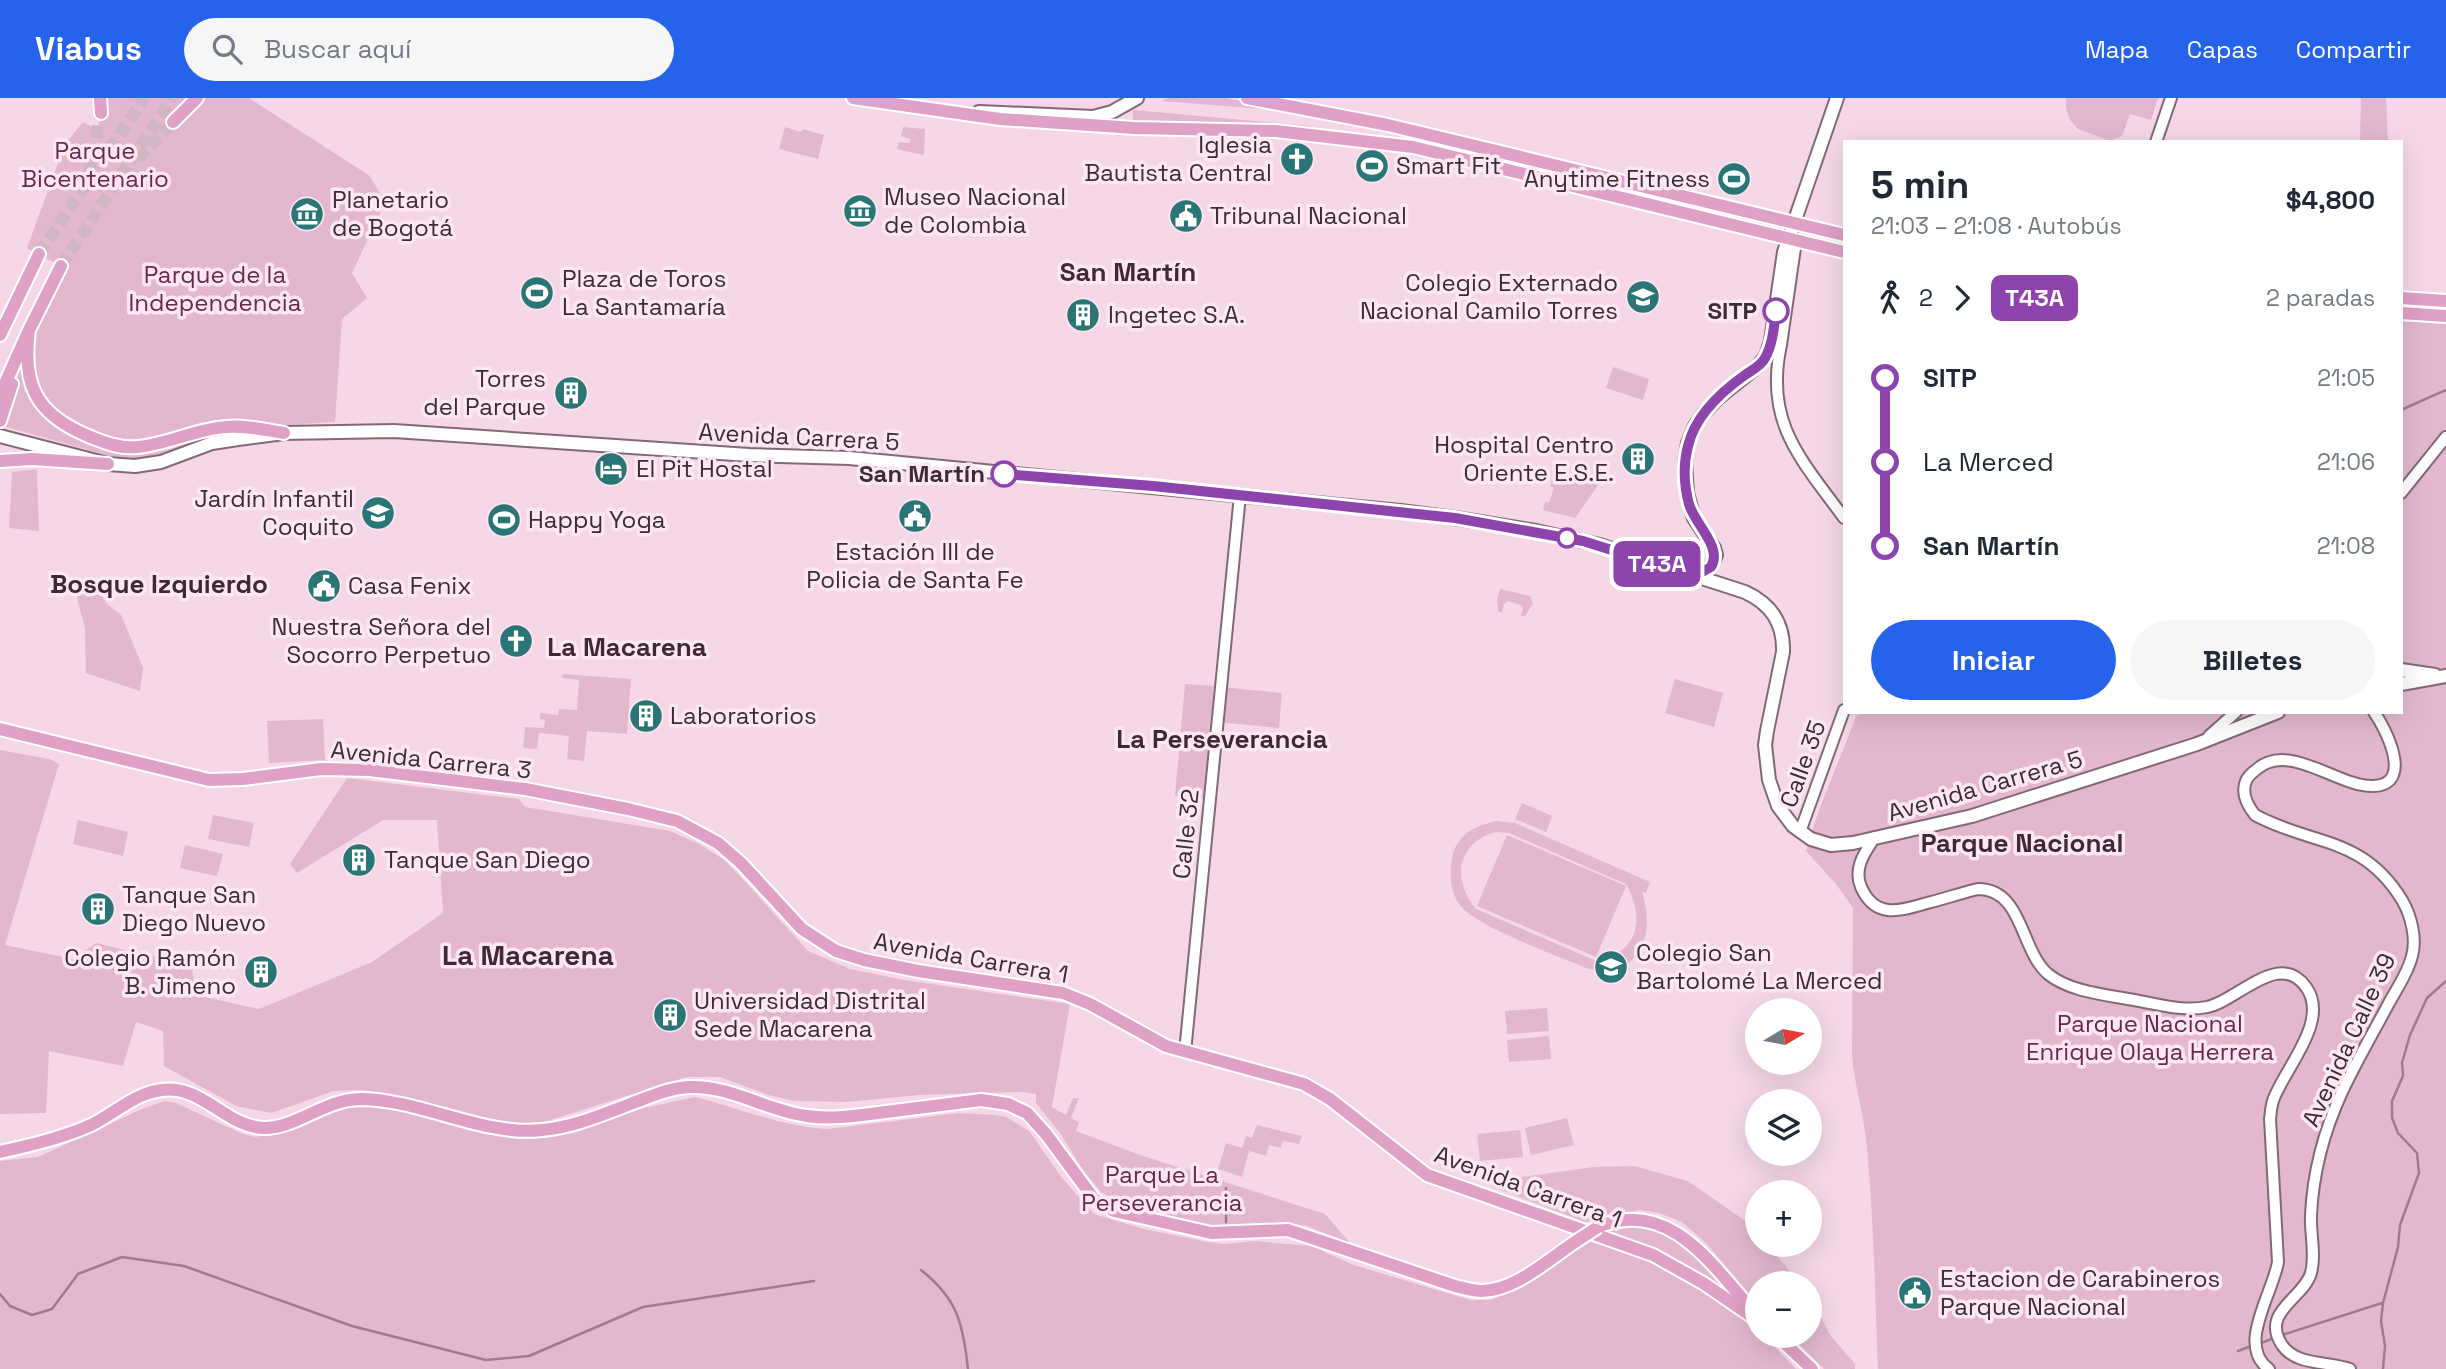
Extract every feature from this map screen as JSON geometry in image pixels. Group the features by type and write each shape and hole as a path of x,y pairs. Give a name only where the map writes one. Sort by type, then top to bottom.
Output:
{"main road":[{"path":"100,98 101,113"},
{"path":"173,122 197,98"},
{"path":"853,98 1000,119 1112,127 1276,131 1413,147 1843,252"},
{"path":"936,111 1093,117 1104,115 1137,98"},
{"path":"1247,98 1388,125 1843,235"},
{"path":"1688,574 1711,567 1716,555 1689,505 1685,477 1688,443 1704,413 1735,383 1758,366 1769,348 1783,291 1793,223 1837,98"},
{"path":"0,335 39,254"},
{"path":"0,395 61,266"},
{"path":"2403,298 2446,301"},
{"path":"0,343 17,300"},
{"path":"2403,313 2446,316"},
{"path":"0,421 29,330"},
{"path":"29,330 28,370 35,396 56,420 98,440 138,447 230,426 284,433"},
{"name":"Avenida Carrera 5","path":"4,437 108,464 146,465 174,458 212,443 284,433 405,431 737,454 849,458 1401,511 1517,528 1600,545 1756,597 1770,608 1781,628 1783,652 1767,731 1766,762 1769,780 1778,806 1800,832 1811,839 1831,845 1972,816 2197,744 2273,714"},
{"path":"0,461 32,459 108,464"},
{"path":"2403,670 2446,676"},
{"path":"2403,684 2446,676"},
{"name":"Avenida Carrera 3","path":"0,729 209,780 247,779 321,769 350,769 524,789 666,818 705,834 727,850"},
{"name":"Avenida Carrera 1","path":"727,850 802,929 836,951 864,960 918,971 1063,993 1090,1004 1153,1040 1185,1052 1292,1079 1330,1099 1427,1175 1653,1255 1745,1310"},
{"path":"0,1152 81,1129 133,1100 166,1089 199,1096 246,1125 268,1128 289,1122 329,1104 359,1099 404,1105 508,1129 540,1131 592,1118 667,1091 693,1087 718,1090 797,1115 824,1118 981,1100 996,1101 1017,1107 1036,1122 1099,1203 1114,1211 1147,1220 1211,1233 1288,1230 1455,1286 1480,1291 1515,1282 1598,1227 1610,1222 1630,1219 1652,1222 1672,1230 1701,1252 1745,1304"},
{"path":"1790,1348 1812,1369"}],"street":[{"path":"2156,140 2171,98"},
{"path":"1783,291 1781,345 1776,362 1775,386 1785,429 1801,460 1843,517"},
{"path":"2403,491 2446,437"},
{"name":"Calle 32","path":"1185,1052 1240,495"},
{"name":"Calle 35","path":"1800,832 1843,713"},
{"path":"2197,744 2234,714"},
{"name":"Avenida Calle 39","path":"2350,1369 2312,1362 2289,1353 2277,1337 2277,1325 2286,1302 2305,1285 2311,1271 2312,1203 2325,1135 2341,1093 2412,957 2413,930 2403,901 2366,859 2351,850 2255,815 2247,805 2244,788 2249,775 2263,764 2284,760 2372,786 2382,785 2395,771 2394,755 2375,714"},
{"name":"Avenida Calle 39","path":"1875,837 1862,857 1858,876 1866,896 1873,904 1893,911 1978,889 1994,892 2009,904 2040,965 2049,974 2075,987 2188,1009 2209,1007 2271,975 2289,975 2307,988 2314,1005 2312,1021 2273,1100 2270,1119 2278,1262 2254,1345 2259,1360 2269,1369"}],"green space":[{"name":"Parque de la Independencia","path":"103,98 197,98 165,130 168,132 206,98 249,98 370,176 385,203 352,273 367,298 342,319 335,422 285,425 242,422 126,443 108,439 61,417 44,401 35,378 32,345 41,314 64,268 27,248 65,144 83,122 97,129 103,113"},
{"path":"1168,98 1226,98 1288,111 1162,101"},
{"path":"2066,98 2158,98 2151,120 2130,114 2122,136 2112,140 2078,129 2070,120"},
{"path":"2361,98 2386,98 2388,140 2360,140"},
{"path":"1133,110 1311,126 1311,128 1133,123"},
{"path":"785,127 824,135 818,159 779,149"},
{"path":"903,127 925,129 924,155 897,149 899,142 910,143 910,139 901,136"},
{"name":"Parque Nacional Enrique Olaya Herrera","path":"2403,321 2446,324 2446,1369 1878,1369 1873,1231 1866,1137 1852,1054 1853,908 1836,884 1806,851 1819,810 1857,714 2403,714"},
{"path":"23,359 26,382 35,406 48,420 61,428 125,451 225,430 251,433 210,439 150,458 124,460 3,426"},
{"path":"1613,367 1649,379 1643,400 1606,388"},
{"path":"37,469 39,531 9,528 12,472"},
{"path":"1595,470 1605,475 1575,518 1543,510 1545,502 1549,503 1554,488 1550,486 1555,471 1584,483"},
{"path":"77,584 96,586 107,604 121,615 143,668 140,691 86,673 85,628 74,587"},
{"path":"1500,589 1530,596 1533,603 1525,616 1521,616 1521,605 1508,601 1504,604 1502,613 1498,611"},
{"path":"563,674 631,679 627,734 587,731 584,761 567,759 569,736 539,733 537,749 523,748 525,727 544,728 545,720 540,719 540,713 558,715 559,709 577,710 579,680 562,678"},
{"path":"1675,679 1723,693 1714,727 1665,713"},
{"path":"1185,684 1214,686 1204,799 1175,796"},
{"path":"1221,687 1282,693 1279,728 1218,722"},
{"path":"323,719 325,760 269,763 267,721"},
{"name":"Parque La Perseverancia","path":"0,750 49,759 59,764 5,945 73,959 96,943 192,966 195,995 259,1009 372,962 443,913 437,820 383,820 297,873 290,864 347,778 519,799 525,807 670,831 723,859 808,951 850,969 904,980 1070,1004 1052,1107 1066,1115 1073,1098 1079,1098 1071,1118 1079,1122 1076,1131 1140,1155 1325,1214 1350,1243 1307,1226 1287,1223 1220,1227 1156,1215 1121,1203 1101,1192 1083,1170 1060,1133 1036,1103 1036,1094 1020,1092 919,1095 847,1102 795,1101 768,1095 720,1077 687,1077 544,1122 513,1124 364,1090 334,1091 271,1113 236,1106 164,1066 163,1031 136,1022 123,1066 49,1051 46,1113 0,1114"},
{"path":"1522,803 1552,816 1546,832 1515,819"},
{"path":"213,815 254,823 249,847 208,839"},
{"path":"78,820 128,832 123,856 73,844"},
{"path":"1497,821 1515,823 1650,882 1646,893 1642,892 1647,923 1645,938 1632,960 1621,967 1589,969 1500,931 1482,922 1460,905 1451,880 1456,846 1476,827","holes":["1496,832 1509,833 1626,884 1636,910 1634,934 1629,943 1609,957 1594,960 1476,909 1463,886 1462,864 1466,854 1483,837"]},
{"path":"1507,835 1626,886 1596,957 1477,906"},
{"path":"185,845 223,854 217,876 180,868"},
{"path":"1547,1008 1549,1031 1507,1034 1505,1011"},
{"path":"1549,1036 1551,1059 1509,1062 1507,1040"},
{"path":"695,1097 777,1121 828,1129 959,1113 1006,1117 1029,1131 1062,1178 1094,1214 1144,1229 1208,1242 1225,1244 1254,1241 1311,1246 1354,1265 1470,1300 1491,1300 1498,1297 1590,1240 1657,1264 1721,1300 1745,1318 1745,1348 1776,1348 1796,1369 0,1369 0,1161 38,1157 165,1101 176,1103 243,1134 256,1137 298,1124 326,1110 350,1104 400,1108 471,1131 546,1138 574,1133 640,1109"},
{"path":"1567,1118 1574,1145 1531,1155 1525,1128"},
{"path":"1257,1125 1302,1136 1299,1144 1283,1141 1281,1148 1269,1145 1266,1156 1249,1151 1242,1177 1218,1169 1226,1143 1242,1148 1246,1136 1252,1138"},
{"path":"1520,1130 1523,1157 1480,1161 1477,1134"},
{"path":"1634,1166 1688,1181 1745,1221 1745,1257 1778,1257 1790,1271 1745,1271 1745,1289 1706,1243 1682,1222 1659,1213 1640,1210 1585,1222 1491,1186 1514,1178 1594,1167"},
{"path":"1627,1227 1659,1232 1685,1247 1729,1293 1672,1257 1610,1231"},
{"path":"1822,1319 1830,1335 1855,1364 1855,1369 1824,1369 1802,1348 1822,1348"}],"waterway":[{"path":"2403,409 2446,390"},
{"path":"2383,1369 2383,1303 2398,1247 2400,1225 2419,1173 2417,1153 2398,1133 2392,1118 2392,1101 2403,1076 2402,1063 2410,1035 2427,998 2446,981"},
{"path":"1226,1188 1226,1222"},
{"path":"0,1294 10,1306 32,1315 52,1309 78,1274 122,1257 184,1266 352,1326 486,1360 529,1356 643,1307 814,1281"},
{"path":"921,1270 951,1302 961,1326 968,1369"},
{"path":"2282,1335 2382,1303"},
{"path":"2261,1343 2274,1338"},
{"path":"2238,1351 2251,1346"}],"tunnel":[{"path":"39,254 144,98"},
{"path":"61,266 172,98"},
{"path":"89,173 101,113"},
{"path":"138,159 173,122"}],"bus line":[{"name":"T43A","path":"1004,474 1153,486 1455,518 1583,541 1688,574 1697,573 1711,567 1716,555 1694,518 1686,493 1685,462 1688,443 1704,413 1763,361 1771,341 1776,311"}],"place":[{"name":"Iglesia Bautista Central","path":"1297,159"},
{"name":"Smart Fit","path":"1372,166"},
{"name":"Anytime Fitness","path":"1734,179"},
{"name":"Museo Nacional de Colombia","path":"860,211"},
{"name":"Planetario de Bogotá","path":"307,214"},
{"name":"Tribunal Nacional","path":"1186,216"},
{"name":"Plaza de Toros La Santamaría","path":"537,293"},
{"name":"Colegio Externado Nacional Camilo Torres","path":"1643,297"},
{"name":"SITP","path":"1776,311"},
{"name":"Ingetec S.A.","path":"1083,315"},
{"name":"Torres del Parque","path":"571,393"},
{"name":"Hospital Centro Oriente E.S.E.","path":"1638,459"},
{"name":"El Pit Hostal","path":"611,469"},
{"name":"San Martín","path":"1004,474"},
{"name":"Jardín Infantil Coquito","path":"378,513"},
{"name":"Estación III de Policia de Santa Fe","path":"915,516"},
{"name":"Happy Yoga","path":"504,520"},
{"name":"Casa Fenix","path":"324,586"},
{"name":"Nuestra Señora del Socorro Perpetuo","path":"516,641"},
{"name":"Laboratorios","path":"646,716"},
{"name":"Tanque San Diego","path":"359,860"},
{"name":"Tanque San Diego Nuevo","path":"98,909"},
{"name":"Colegio San Bartolomé La Merced","path":"1611,967"},
{"name":"Colegio Ramón B. Jimeno","path":"261,972"},
{"name":"Universidad Distrital Sede Macarena","path":"670,1015"},
{"name":"Estacion de Carabineros Parque Nacional","path":"1915,1293"}],"district":[{"name":"San Martín","path":"1128,272"},
{"name":"Bosque Izquierdo","path":"159,584"},
{"name":"La Macarena","path":"627,647"},
{"name":"La Perseverancia","path":"1222,739"},
{"name":"Parque Nacional","path":"2022,843"},
{"name":"La Macarena","path":"528,955"}],"park label":[{"name":"Parque Bicentenario","path":"95,165"}]}
